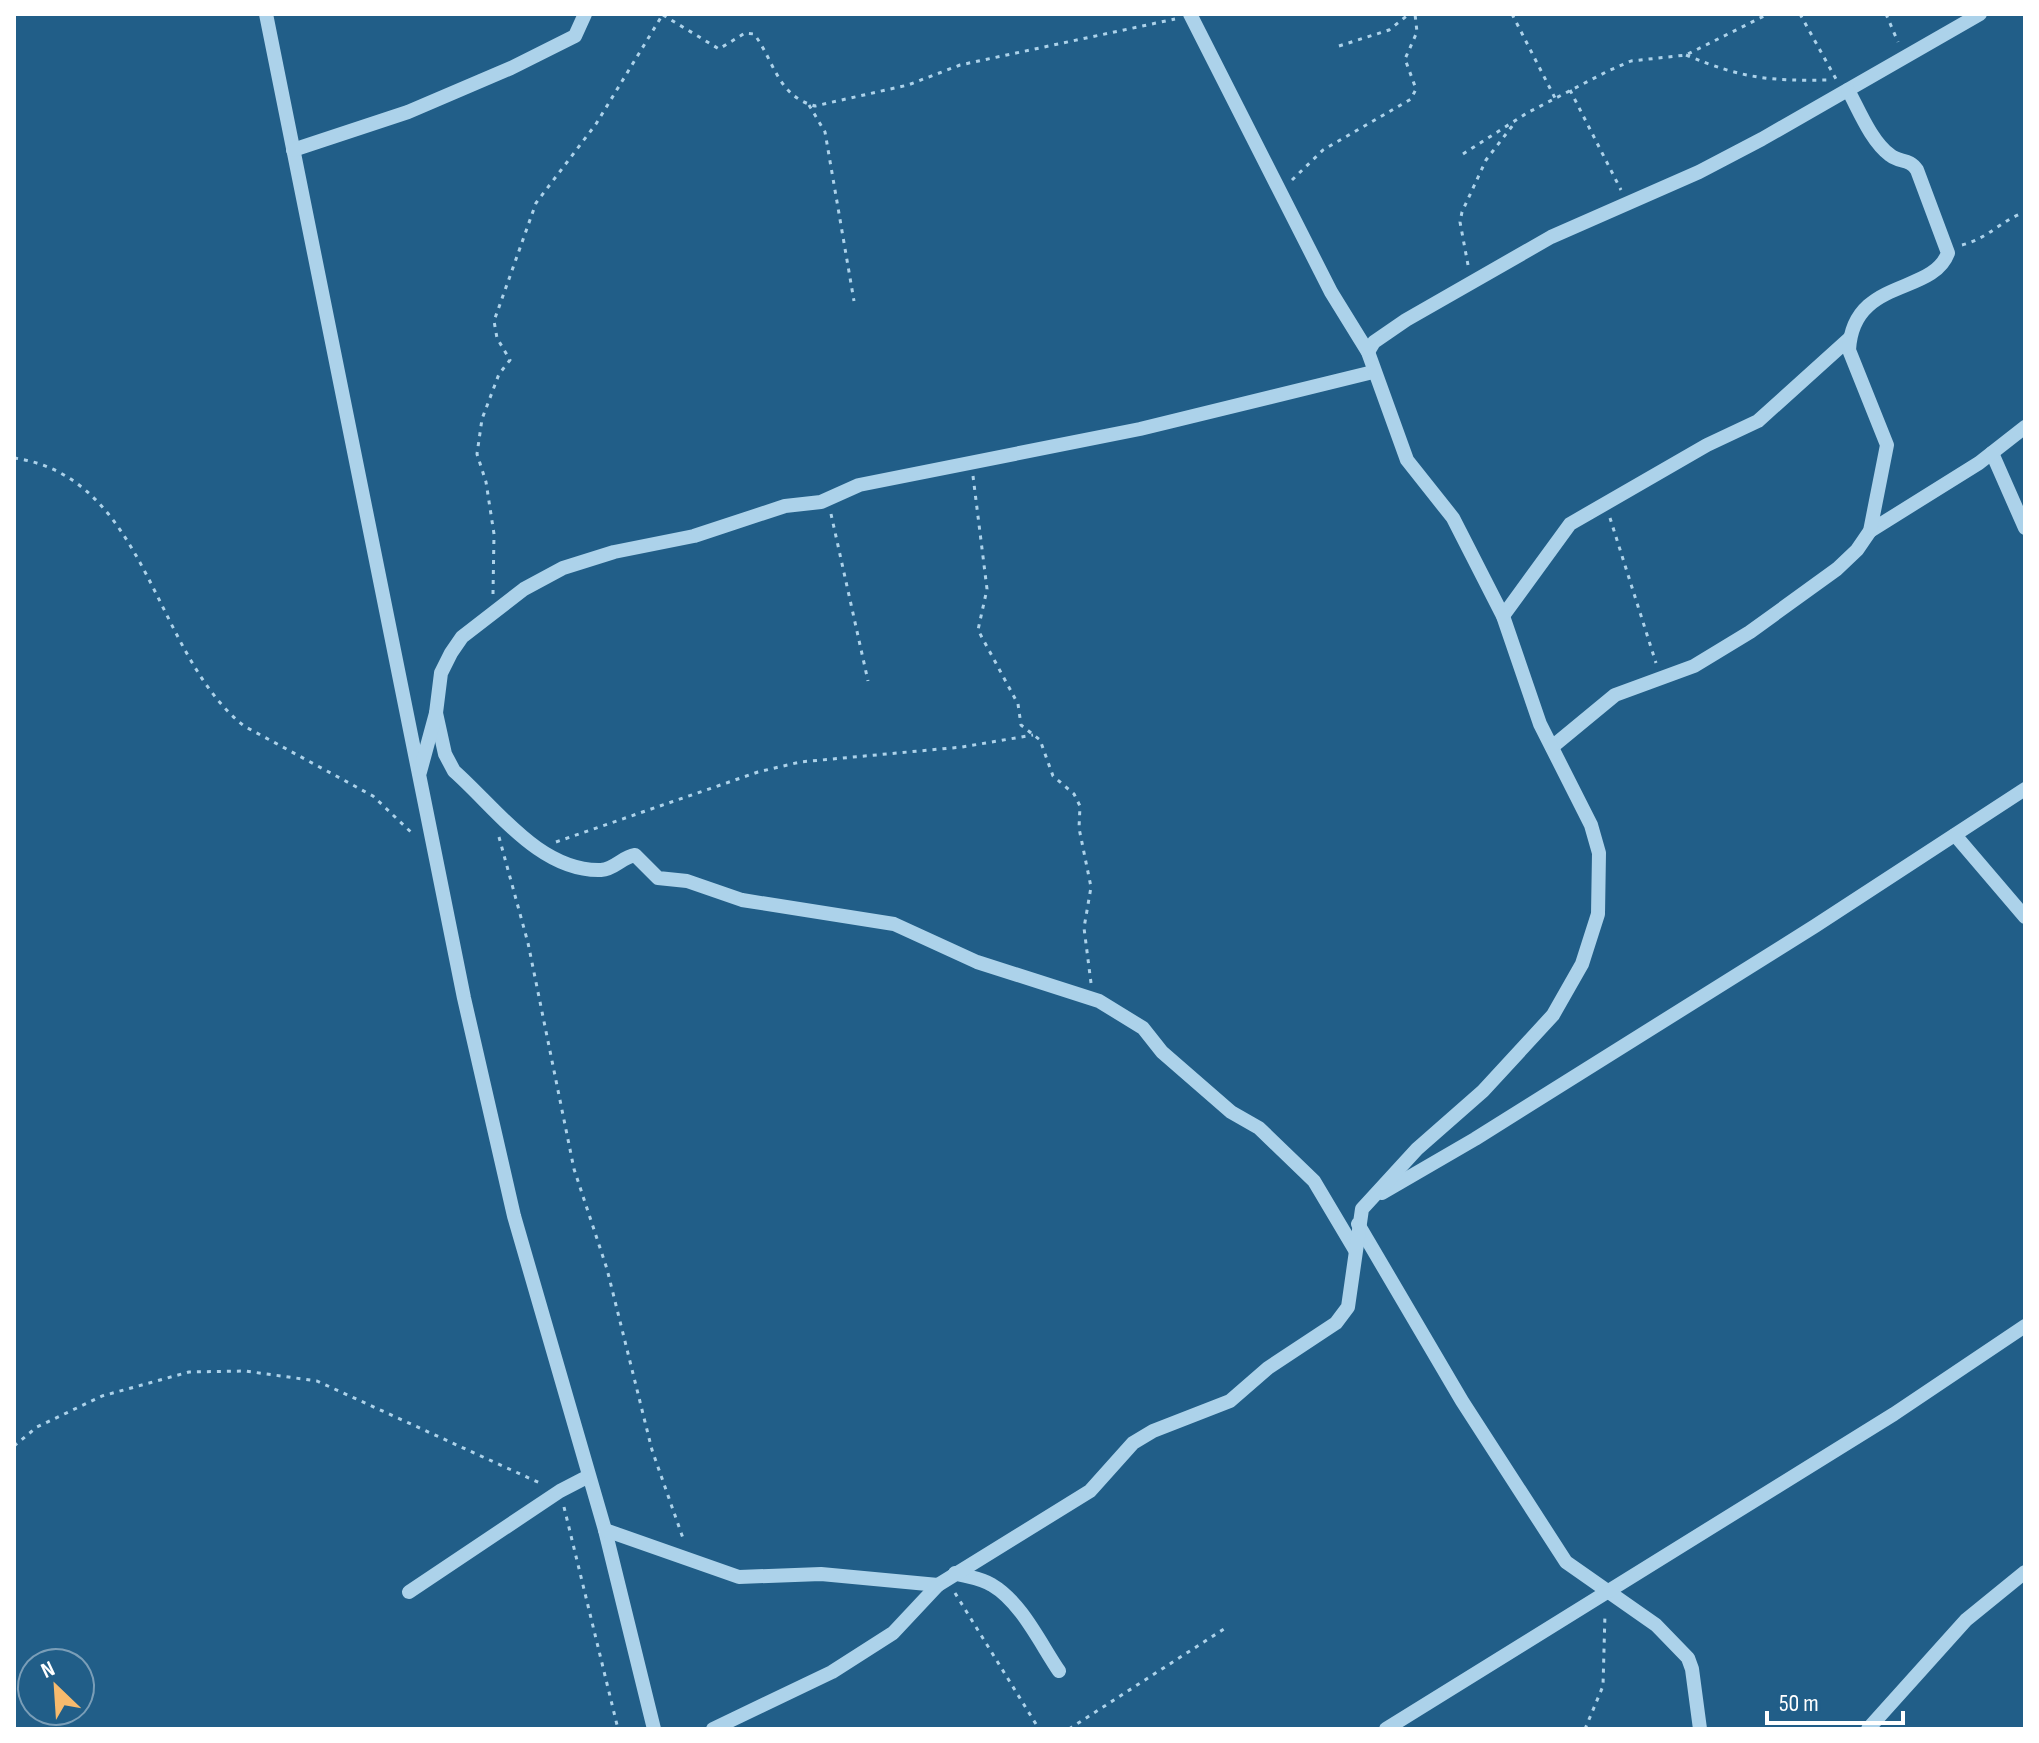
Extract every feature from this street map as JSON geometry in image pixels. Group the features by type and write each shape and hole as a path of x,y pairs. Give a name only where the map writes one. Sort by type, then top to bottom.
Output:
{"street":[{"path":"266,14 464,998 514,1216 587,1477 605,1530 654,1729"},
{"path":"293,150 408,112 526,61 575,36 585,14"},
{"path":"713,1729 832,1672 893,1633 947,1579 1090,1491 1133,1443 1153,1431 1230,1401 1268,1368 1320,1336 1348,1307 1358,1224 1370,1200 1417,1149 1483,1091 1539,1033 1582,964 1598,914 1599,853 1591,825 1536,715 1503,616 1453,518 1407,460 1368,352 1331,292 1190,14"},
{"path":"1368,352 1374,342 1406,320 1551,237 1699,172 1980,14"},
{"path":"1503,616 1570,524 1614,495 1758,421 1850,338 1873,301 1940,269 1947,250 1917,170 1907,160 1896,159 1883,148 1848,90"},
{"path":"1850,338 1849,350 1887,445 1870,531"},
{"path":"419,776 436,713 441,673 462,637 524,589 563,568 614,552 694,536 785,506 827,499 859,485 1140,429 1373,372"},
{"path":"1552,747 1615,695 1694,666 1750,632 1837,569 1870,531 1992,453 2025,427"},
{"path":"1992,453 2025,528"},
{"path":"436,713 445,754 454,771 537,848 572,868 605,870 635,855 658,878 687,881 750,901 894,924 977,962 1094,999 1143,1028 1183,1071 1231,1112 1251,1121 1314,1181 1355,1250"},
{"path":"1370,1200 1488,1131 2025,789"},
{"path":"1955,835 2025,917"},
{"path":"1358,1224 1462,1401 1566,1562 1603,1593 1656,1625 1688,1658 1698,1701 1700,1729"},
{"path":"1387,1729 1894,1414 2025,1326"},
{"path":"409,1592 560,1491 587,1477"},
{"path":"605,1530 739,1577 821,1574 988,1582 1014,1605 1059,1671"},
{"path":"1868,1729 1966,1620 2025,1572"}],"path":[{"path":"486,618 493,601 494,534 486,482 477,454 482,419 499,374 510,360 497,338 494,321 536,203 596,124 663,14 719,49 745,33 754,34 779,82 809,105 825,132 854,301"},
{"path":"809,105 842,103 940,75 960,65 1190,14"},
{"path":"1339,46 1389,30 1409,14"},
{"path":"1283,197 1288,184 1323,150 1411,99 1416,89 1405,59 1417,32 1415,14"},
{"path":"1512,14 1555,98"},
{"path":"1463,154 1555,98 1631,61 1686,55 1768,14"},
{"path":"1686,55 1728,72 1761,80 1836,80 1800,14"},
{"path":"1886,14 1901,47 1899,62"},
{"path":"1570,90 1626,202"},
{"path":"1465,285 1468,264 1460,222 1462,212 1486,160 1515,121"},
{"path":"1947,250 1985,237 2004,221 2025,212"},
{"path":"14,458 28,460 98,499 133,549 207,689 229,714 373,796 395,814 438,862"},
{"path":"971,461 987,589 978,630 1018,704 1021,725 1042,745 1053,776 1074,794 1080,806 1079,828 1091,887 1084,928 1094,999"},
{"path":"1614,495 1610,522 1656,654 1656,669 1643,683"},
{"path":"827,499 868,681"},
{"path":"537,848 682,796 772,768 800,762 962,747 1033,735"},
{"path":"498,834 528,943 574,1169 607,1269 652,1450 673,1515 694,1562"},
{"path":"14,1446 37,1427 102,1396 189,1372 245,1371 317,1381 560,1491 618,1729"},
{"path":"947,1579 1039,1729"},
{"path":"1585,1729 1603,1686 1606,1666 1603,1593"},
{"path":"1069,1729 1227,1627"}]}
